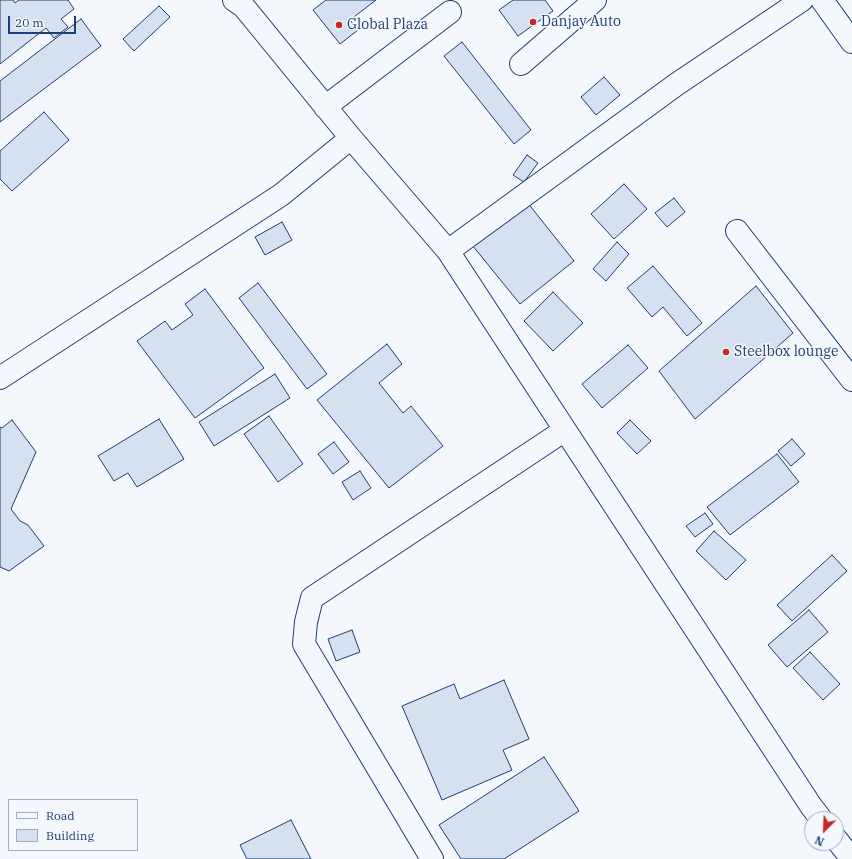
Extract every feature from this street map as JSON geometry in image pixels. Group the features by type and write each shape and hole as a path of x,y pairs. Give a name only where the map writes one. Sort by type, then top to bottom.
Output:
{"main road":[{"path":"521,64 594,0"},
{"path":"448,251 677,84 802,0"},
{"path":"822,0 852,42"},
{"path":"244,2 325,107 448,251 815,811"},
{"path":"325,107 450,12"},
{"path":"0,378 281,195 351,138"},
{"path":"737,231 852,380"},
{"path":"432,859 304,644 306,622 312,598 565,430"},
{"path":"844,849 852,859"}],"building":[{"path":"0,0 13,0 15,3 19,0 68,0 74,9 61,19 68,27 54,38 46,28 0,64"},
{"name":"Global Plaza","path":"326,0 376,0 350,20 358,30 340,44 313,10"},
{"path":"513,0 545,0 553,11 518,36 499,10"},
{"path":"159,6 170,17 134,51 123,39"},
{"path":"81,19 101,46 0,122 0,81"},
{"path":"462,42 531,130 514,144 444,56"},
{"path":"604,77 620,95 596,115 581,97"},
{"path":"44,112 69,140 12,191 0,179 0,151"},
{"path":"527,155 538,163 524,182 513,175"},
{"path":"624,184 647,209 614,239 591,214"},
{"path":"523,197 574,261 520,304 468,240"},
{"path":"674,198 685,212 667,227 655,213"},
{"path":"282,222 292,240 265,255 255,237"},
{"path":"617,242 629,254 606,281 593,269"},
{"path":"653,266 702,323 687,336 663,307 652,317 627,288"},
{"path":"258,283 327,374 307,389 239,298"},
{"name":"Steelbox lounge","path":"756,286 793,333 695,419 659,371"},
{"path":"205,289 264,368 195,418 137,341 165,321 172,330 193,315 185,304"},
{"path":"553,292 583,323 553,351 524,321"},
{"path":"387,344 402,364 379,383 403,413 411,406 443,446 389,488 317,400"},
{"path":"628,345 648,368 602,408 582,384"},
{"path":"275,374 290,398 214,446 199,422"},
{"path":"269,416 303,464 278,482 244,434"},
{"path":"159,419 184,459 137,487 128,473 114,481 98,456"},
{"path":"12,420 36,452 11,509 20,521 28,525 44,546 9,571 0,567 0,427 2,428"},
{"path":"630,420 651,441 637,454 617,433"},
{"path":"792,439 805,454 791,466 778,451"},
{"path":"334,442 349,462 333,474 318,454"},
{"path":"777,454 799,482 730,535 707,507"},
{"path":"360,471 371,488 353,500 342,482"},
{"path":"705,513 713,524 695,537 686,526"},
{"path":"714,531 746,560 726,580 696,551"},
{"path":"832,555 847,571 792,621 777,605"},
{"path":"809,610 828,632 787,667 768,645"},
{"path":"352,630 360,652 336,661 328,639"},
{"path":"810,652 840,684 823,700 793,668"},
{"path":"504,680 529,739 503,750 512,770 442,800 402,706 454,684 460,699"},
{"path":"544,757 579,811 504,859 461,859 439,825"},
{"path":"291,820 311,859 247,859 240,845"}],"place":[{"name":"Danjay Auto","path":"533,22"},
{"name":"Global Plaza","path":"339,25"},
{"name":"Steelbox lounge","path":"726,352"}]}
